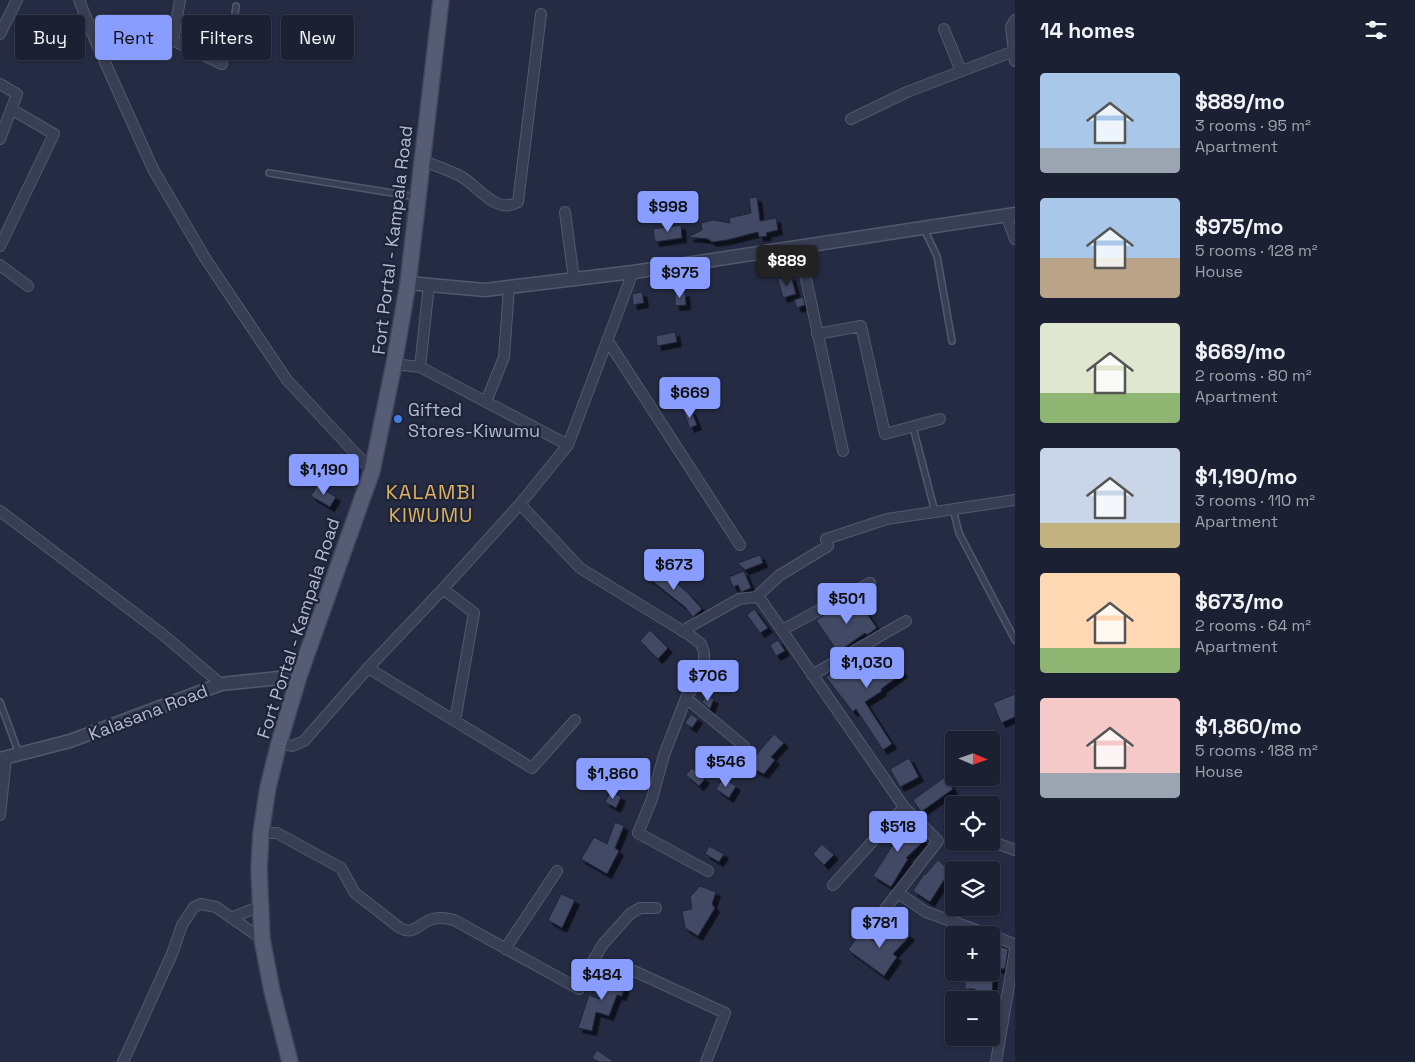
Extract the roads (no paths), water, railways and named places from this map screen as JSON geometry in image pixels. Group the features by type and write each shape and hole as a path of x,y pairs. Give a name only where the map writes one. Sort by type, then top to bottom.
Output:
{"main road":[{"name":"Fort Portal - Kampala Road","path":"290,1062 272,991 262,939 259,869 261,832 268,787 299,676 372,471 408,283 441,0"}],"street":[{"path":"0,34 17,0"},
{"path":"79,0 95,40"},
{"path":"180,0 174,40 222,64"},
{"path":"422,160 462,177 488,198 505,206 514,205 518,202 541,14"},
{"path":"850,119 907,92 961,71 1014,56 1011,27 1015,20"},
{"path":"944,28 961,71"},
{"path":"104,60 153,169 205,258 287,380 372,471"},
{"path":"0,84 17,94 0,139"},
{"path":"0,246 54,134 11,109"},
{"path":"565,212 574,279"},
{"path":"408,283 485,290 634,272 1011,215 1015,239"},
{"path":"799,246 843,451"},
{"path":"0,265 28,286"},
{"path":"279,743 292,746 304,741 368,668 444,590 520,504 568,445 634,272"},
{"path":"420,367 429,285"},
{"path":"486,402 504,357 509,287"},
{"path":"818,334 861,326 885,434 940,419"},
{"path":"608,340 740,545"},
{"path":"394,364 420,367 568,445"},
{"path":"682,631 739,599 756,597 780,575 828,546 826,539 887,519 1015,500"},
{"path":"520,504 580,568 691,636 700,644 704,652 700,676 686,698 664,754 652,798 638,833 708,871"},
{"path":"0,511 161,633 220,684"},
{"path":"782,630 870,583"},
{"path":"444,590 474,613 455,721"},
{"path":"756,597 761,600 904,807 938,841 868,931"},
{"path":"812,675 906,621"},
{"path":"368,668 532,768 575,720"},
{"name":"Kalasana Road","path":"8,757 70,741 220,684 299,676"},
{"path":"686,698 744,746"},
{"path":"0,815 8,757"},
{"path":"833,885 904,807"},
{"path":"261,832 278,833 341,868 355,893 406,931 411,931 436,918 454,920 579,989 603,944 630,914 640,908 656,908"},
{"path":"1000,845 1015,850"},
{"path":"506,948 557,871"},
{"path":"898,893 926,912 966,926"},
{"path":"122,1062 172,954 182,925 194,907 207,904 216,907 262,939"},
{"path":"230,918 260,906"},
{"path":"1000,939 1015,945"},
{"path":"996,1062 1015,950"},
{"path":"634,971 725,1013 706,1062"}],"lane":[{"path":"222,64 233,29 236,6"},
{"path":"269,173 418,197"},
{"path":"924,228 937,256 952,341"},
{"path":"913,426 935,512"},
{"path":"953,510 958,533 1015,640"},
{"path":"0,703 8,757"}],"place":[{"name":"Gifted Stores-Kiwumu","path":"398,419"}],"district":[{"name":"KALAMBI KIWUMU","path":"431,504"}]}
